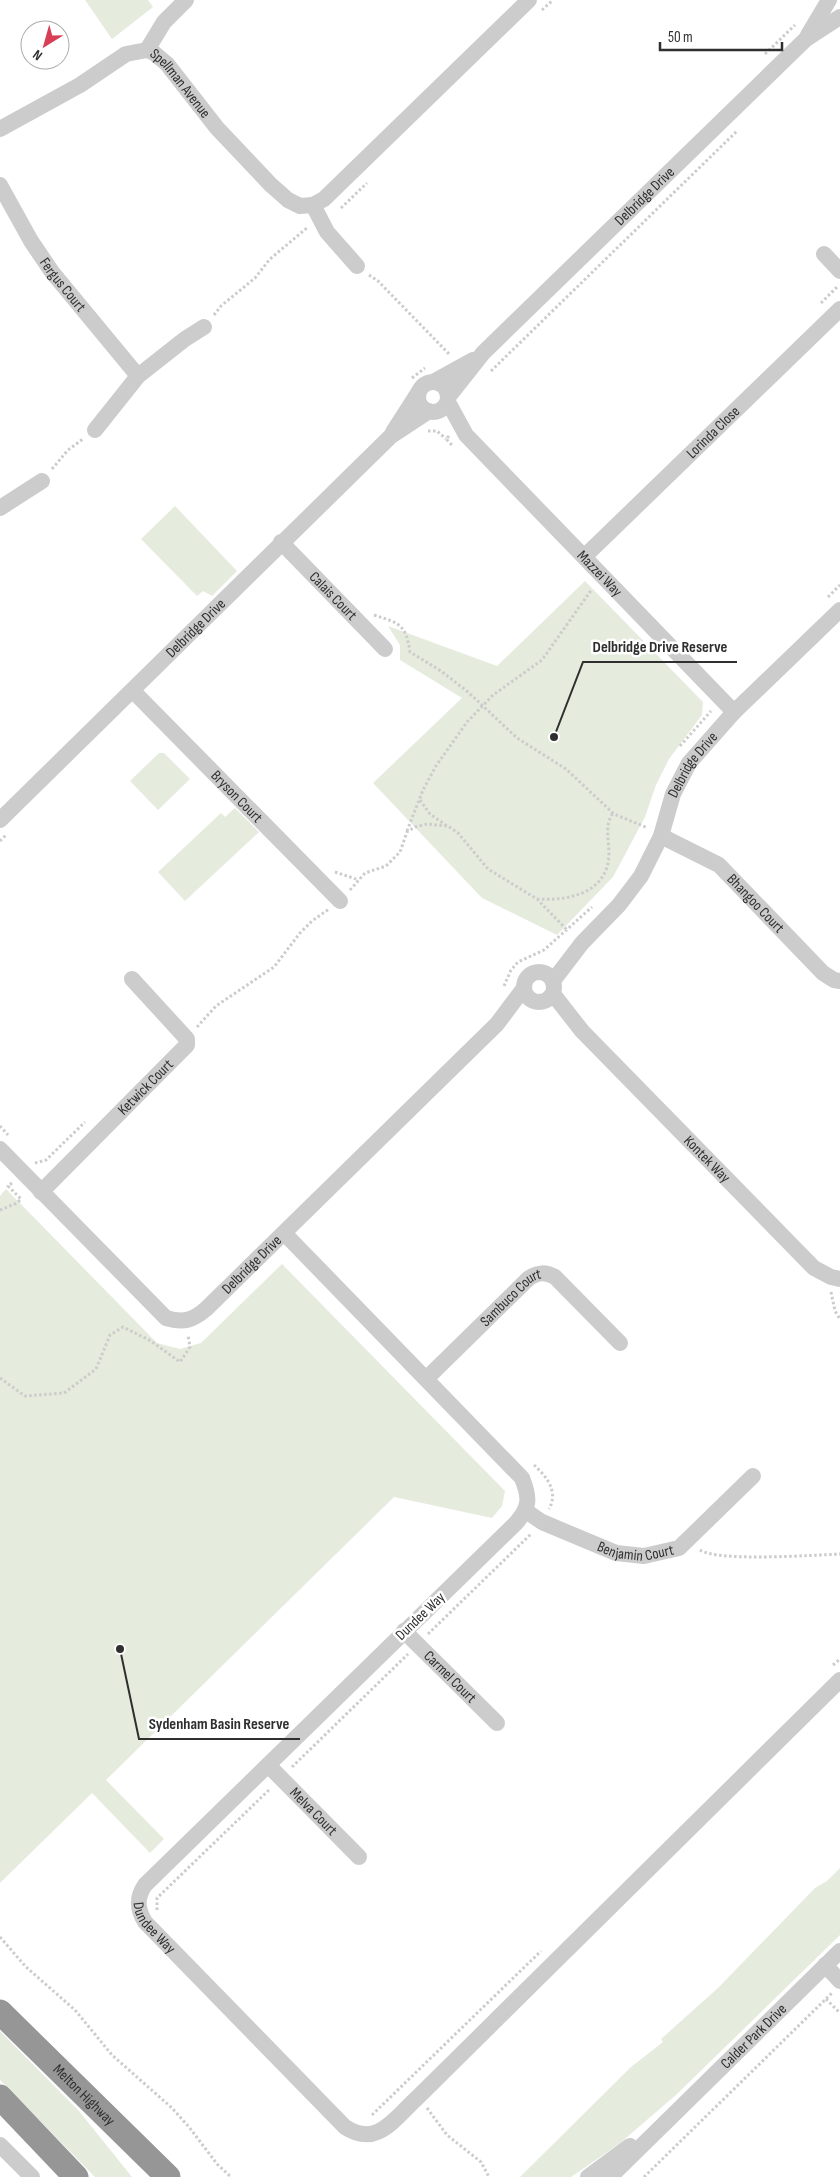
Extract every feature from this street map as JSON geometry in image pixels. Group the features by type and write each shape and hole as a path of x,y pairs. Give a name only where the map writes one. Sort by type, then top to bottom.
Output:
{"highway":[{"name":"Melton Highway","path":"0,2012 168,2177"},
{"path":"0,2097 76,2177"}],"street":[{"path":"147,50 164,22 186,0"},
{"path":"357,266 327,232 313,205 324,199 529,0"},
{"path":"830,0 832,7 840,16"},
{"name":"Delbridge Drive","path":"806,39 830,0"},
{"name":"Delbridge Drive","path":"435,381 463,368 483,353 806,39 840,16"},
{"name":"Spellman Avenue","path":"0,129 80,85 126,54 147,50 154,53 167,64 217,128 271,185 288,200 300,206 313,205"},
{"name":"Fergus Court","path":"0,185 31,241 52,272 138,376"},
{"path":"824,254 840,271"},
{"name":"Lorinda Close","path":"586,556 840,309"},
{"path":"95,430 138,376 185,339 204,327"},
{"name":"Delbridge Drive","path":"448,399 483,353"},
{"path":"435,381 443,384 448,399 441,410 430,412 421,406 413,387 435,381"},
{"name":"Delbridge Drive","path":"391,436 413,387"},
{"name":"Mazzei Way","path":"448,399 461,432"},
{"name":"Delbridge Drive","path":"0,820 391,436 430,412"},
{"name":"Mazzei Way","path":"430,412 461,432 586,556 734,712"},
{"path":"0,508 42,481"},
{"name":"Calais Court","path":"281,542 385,649"},
{"name":"Delbridge Drive","path":"186,1322 196,1318 206,1310 497,1024 541,993 582,943 619,905 636,883 661,836 673,794 688,763 734,712 840,610"},
{"name":"Bryson Court","path":"133,691 340,901"},
{"name":"Bhangoo Court","path":"661,836 719,865 823,973 834,980 840,981"},
{"name":"Delbridge Drive","path":"541,993 526,979 582,943"},
{"path":"132,979 187,1039"},
{"name":"Kontek Way","path":"541,993 582,1031 814,1268 831,1277 840,1279"},
{"name":"Ketwick Court","path":"41,1192 187,1045 187,1039"},
{"path":"6,1144 41,1192 166,1318 186,1322"},
{"path":"284,1233 522,1478 528,1492 526,1511"},
{"name":"Sambuco Court","path":"426,1380 530,1278 538,1273 547,1273 555,1277 620,1343"},
{"name":"Benjamin Court","path":"526,1511 542,1522 616,1553 644,1556 679,1548 753,1476"},
{"name":"Dundee Way","path":"526,1511 145,1885 139,1896 139,1913 145,1922 324,2106 345,2127 354,2133 364,2136 373,2135 382,2130 417,2098 833,1676"},
{"name":"Carmel Court","path":"404,1631 497,1723"},
{"name":"Melva Court","path":"268,1765 359,1857"},
{"name":"Calder Park Drive","path":"610,2177 840,1950"},
{"path":"825,1965 840,1980"},
{"name":"Calder Park Drive","path":"588,2177 667,2121"},
{"path":"0,2144 32,2177"}],"path":[{"path":"758,61 801,19"},
{"path":"490,372 740,128"},
{"path":"204,327 221,306 255,278 270,259 311,225 305,222"},
{"path":"357,266 378,281 453,358 447,359"},
{"path":"413,387 430,364"},
{"path":"42,481 68,450 95,430"},
{"path":"453,446 446,439 461,432"},
{"path":"585,582 598,596"},
{"path":"187,1039 216,1006 274,967 312,922 340,901 365,873 386,866 400,852 420,799 436,766 450,744 480,706 511,680 542,660 592,589"},
{"path":"410,652 441,671 468,692 480,706 517,738 566,769 613,813 646,827 661,836"},
{"path":"704,704 711,711"},
{"path":"420,799 430,814 458,833 488,869 537,899 568,931"},
{"path":"537,899 556,900 576,896 601,881 609,855 608,827 613,813"},
{"path":"407,832 415,827 427,824 448,826"},
{"path":"643,834 646,827"},
{"path":"501,991 511,970 518,962 544,950 568,931 599,901"},
{"path":"0,1126 6,1144"},
{"path":"29,1156 53,1180"},
{"path":"0,1378 25,1396 64,1393 96,1369 110,1335 123,1327 151,1341 180,1362 190,1347 186,1322"},
{"path":"157,1910 158,1898 542,1522 551,1505 552,1493 548,1479 530,1460"},
{"path":"687,1540 705,1553 734,1558 840,1554"},
{"path":"833,1676 840,1658"},
{"path":"0,1937 26,1967 75,2010 112,2055 172,2108 190,2127 217,2164 231,2177"},
{"path":"365,2116 371,2116 544,1947"},
{"path":"644,2177 826,1999 840,2013"},
{"path":"403,2085 432,2113 447,2135 481,2162 489,2177"}],"shaded area":[{"path":"85,0 148,0 153,7 112,39"},
{"path":"175,506 237,571 212,596 203,591 197,596 141,539"},
{"path":"585,581 703,702 702,715 669,759 656,785 645,817 613,877 557,935 482,898 373,783 462,698 400,660 400,645 388,626 497,666"},
{"path":"159,753 164,753 190,779 158,810 130,781"},
{"path":"235,808 259,832 185,901 158,872 221,813 225,817"},
{"path":"6,1189 157,1343 180,1349 201,1343 282,1264 505,1491 502,1506 492,1518 394,1497 106,1780 164,1839 150,1853 92,1793 0,1883 0,1196"},
{"path":"840,1868 840,1935 677,2094 619,2144 571,2177 520,2177 631,2067 663,2042 661,2039 718,1988 815,1888 827,1881"},
{"path":"0,2031 79,2111 132,2177 95,2177 0,2080"}],"place":[{"name":"Delbridge Drive Reserve","path":"554,737"},
{"name":"Sydenham Basin Reserve","path":"120,1649"}]}
